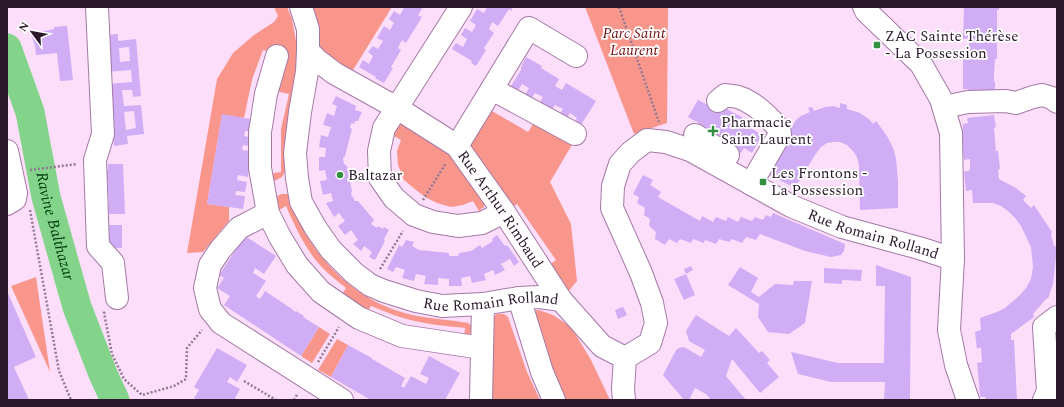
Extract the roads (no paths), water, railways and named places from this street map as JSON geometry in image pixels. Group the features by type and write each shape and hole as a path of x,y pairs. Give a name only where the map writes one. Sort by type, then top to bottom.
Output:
{"street":[{"path":"97,7 103,134 95,160 98,246 113,263 117,298"},
{"name":"Rue Romain Rolland","path":"301,7 308,29 307,72 295,153 301,202 315,227 331,250 354,273 370,285 384,291 416,301 442,306 483,304 519,298 540,297 561,300 602,346 625,358 650,342 656,323 652,303 641,273 612,208 613,186 620,164 631,152 647,140 666,142 690,150 754,179 791,206 842,227 953,259"},
{"path":"461,7 384,128 380,151 380,178 394,198 414,215 433,222 458,226 482,223 504,212"},
{"path":"864,7 885,30 921,64 941,99 951,133 953,259 949,330 956,365 968,400"},
{"path":"457,146 529,28 576,56"},
{"name":"Rue Arthur Rimbaud","path":"308,51 334,73 397,108 457,146 504,212 561,300"},
{"path":"277,56 266,94 260,132 260,168 268,213 280,237 297,265 321,292 359,318 402,336 482,348"},
{"path":"492,89 575,134"},
{"path":"944,107 968,102 1006,101 1016,103 1042,95 1052,98 1057,102"},
{"path":"695,135 754,179 780,134 779,129 768,116 748,101 738,97 725,96 718,101"},
{"path":"7,151 16,193 11,202"},
{"path":"268,213 239,228 220,250 210,265 205,288 210,309 221,323 342,400"},
{"path":"519,298 542,372 554,400"},
{"path":"482,400 483,304"},
{"path":"1044,400 1048,391 1044,327 1057,317"},
{"path":"624,400 623,389 625,358"}],"waterway":[{"name":"Ravine Balthazar","path":"7,48 30,112 46,197 77,307 103,374 115,400"}],"place":[{"name":"ZAC Sainte Thérèse - La Possession","path":"877,45"},
{"name":"Pharmacie Saint Laurent","path":"713,131"},
{"name":"Baltazar","path":"340,175"},
{"name":"Les Frontons - La Possession","path":"763,182"}],"park label":[{"name":"Parc Saint Laurent","path":"634,42"}]}
